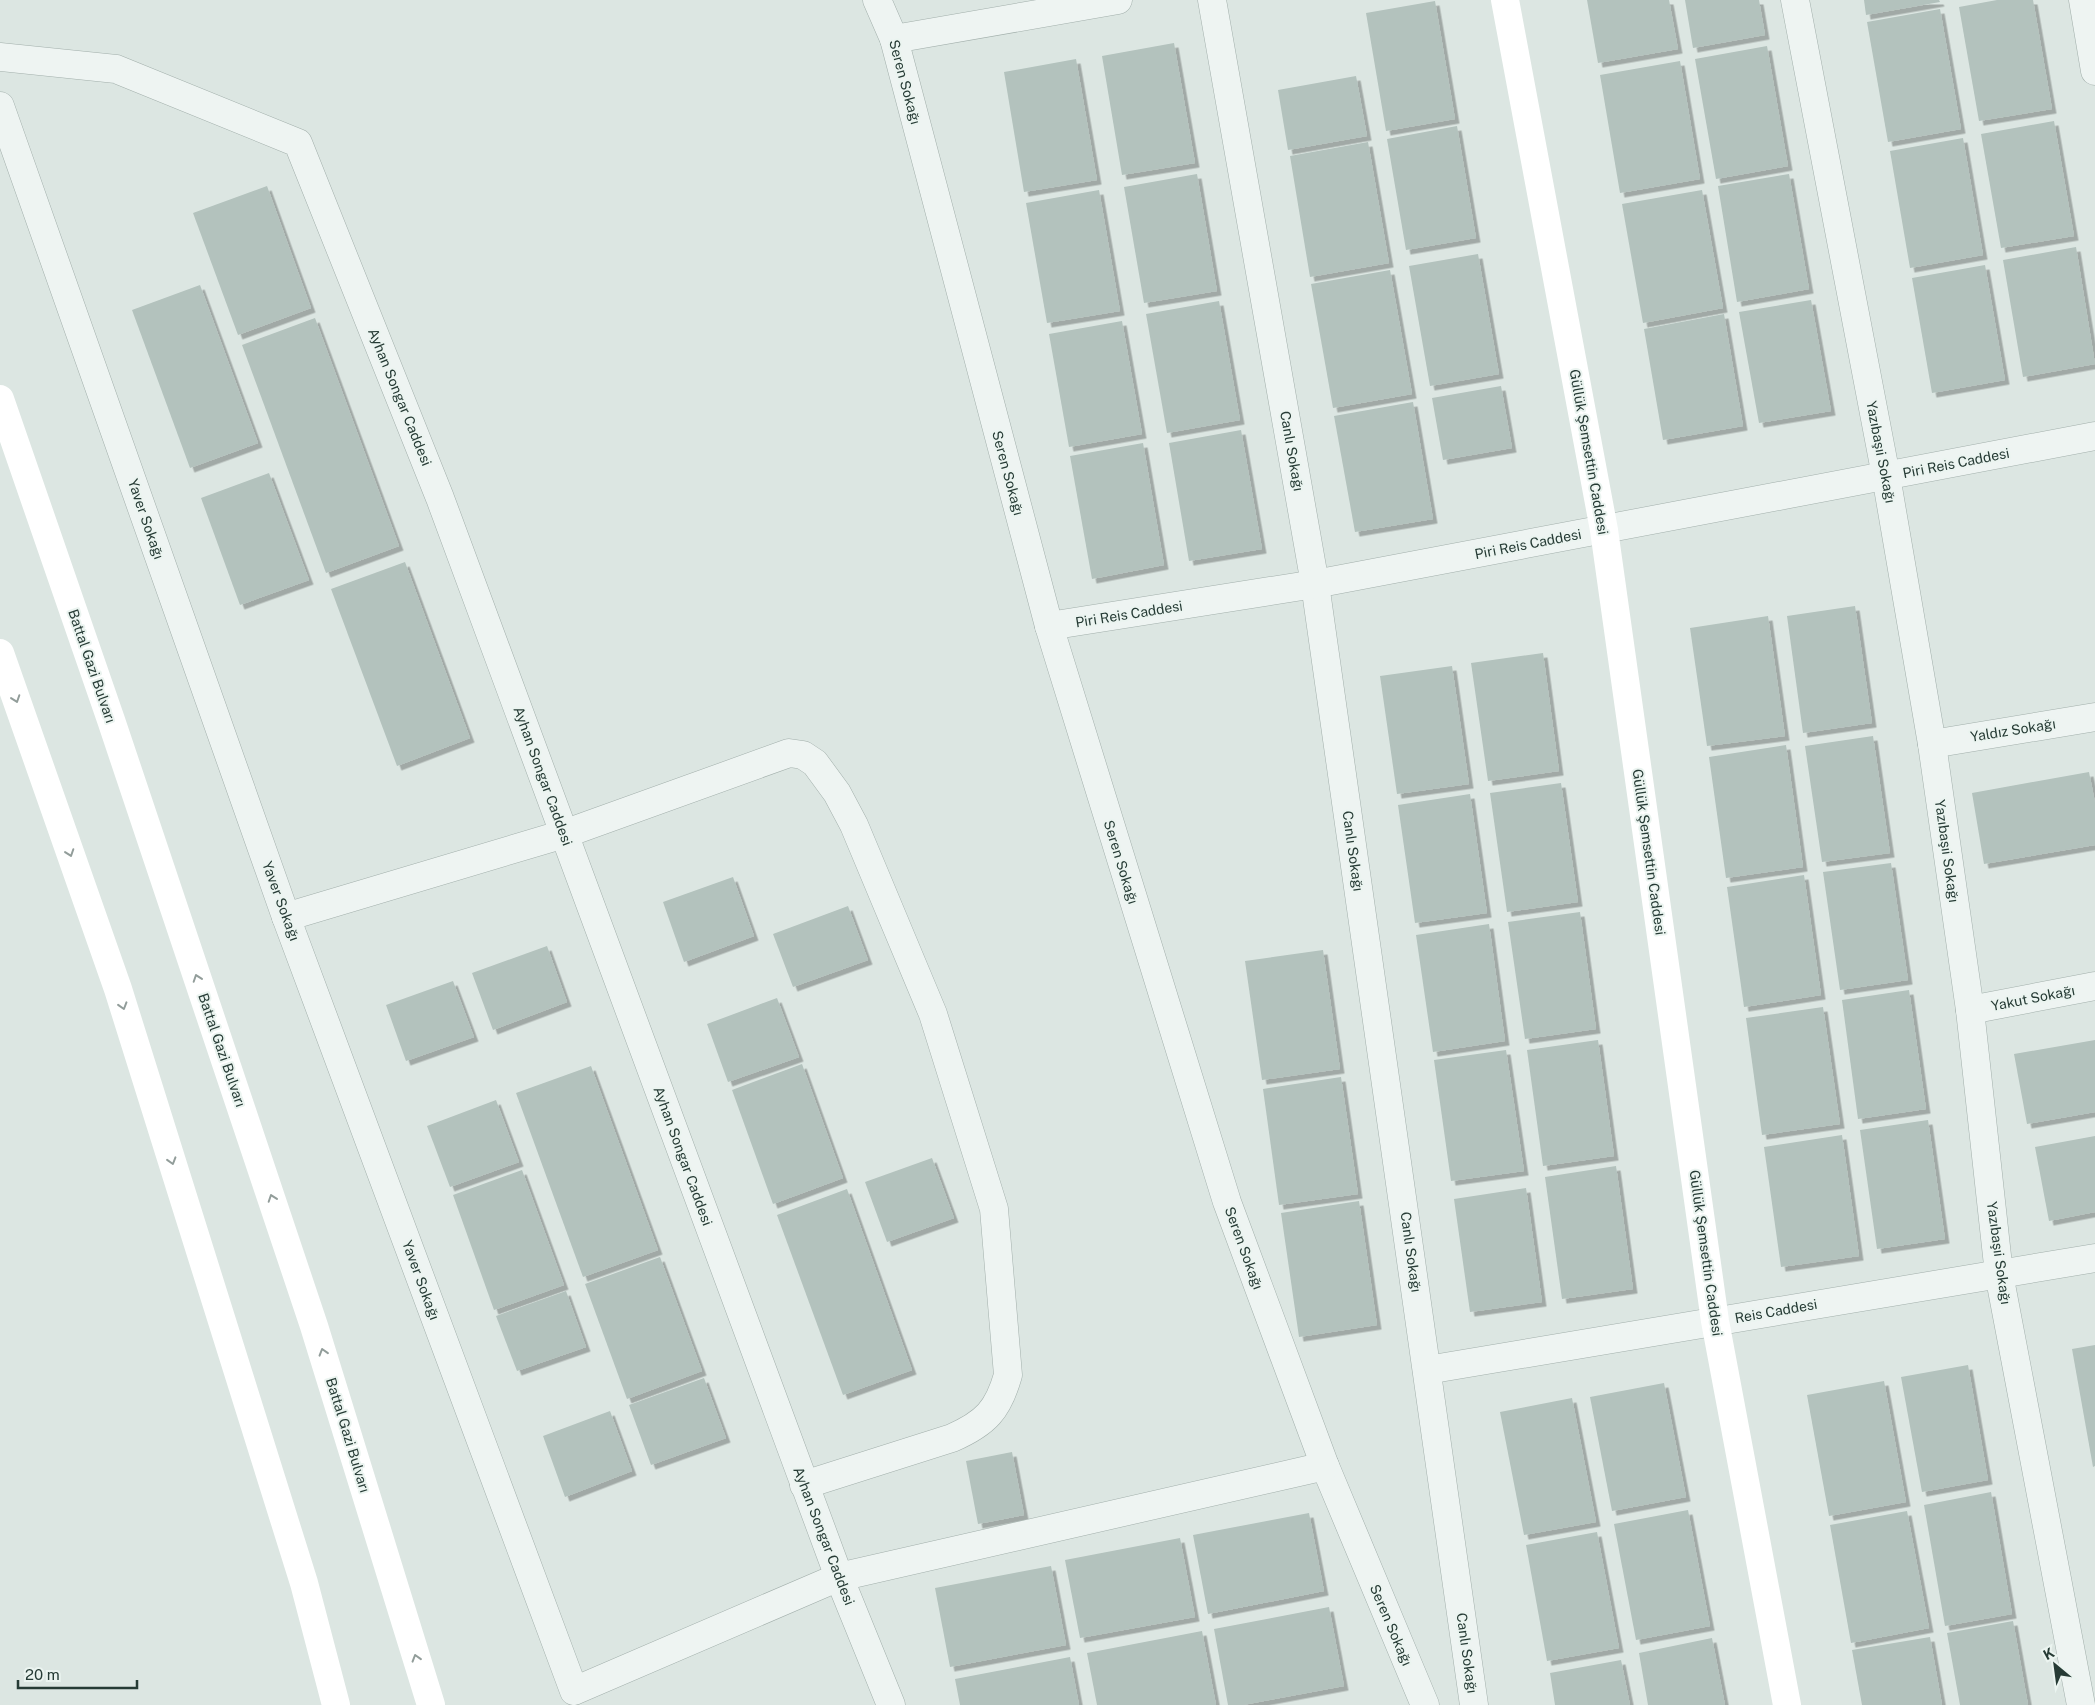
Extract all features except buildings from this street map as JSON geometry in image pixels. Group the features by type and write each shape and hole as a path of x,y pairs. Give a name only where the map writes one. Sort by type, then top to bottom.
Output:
{"street":[{"name":"Seren Sokağı","path":"877,0 894,39 1049,626 1227,1202 1325,1466 1425,1705"},
{"path":"894,39 1118,0"},
{"name":"Canlı Sokağı","path":"1212,0 1315,584 1428,1370 1474,1705"},
{"name":"Güllük Şemsettin Caddesi","path":"1505,0 1604,530 1715,1321 1787,1705"},
{"name":"Yazıbaşıi Sokağı","path":"1795,0 1886,476 1932,744 1970,1010 1999,1274 2081,1705"},
{"path":"2083,0 2095,71"},
{"name":"Ayhan Songar Caddesi","path":"0,57 116,69 298,143 440,498 838,1577 892,1705"},
{"name":"Yaver Sokağı","path":"0,106 286,917 574,1691 838,1577"},
{"name":"Battal Gazi Bulvarı","path":"0,399 114,729 314,1326 431,1705"},
{"name":"Piri Reis Caddesi","path":"1049,626 1315,584 2095,436"},
{"path":"0,654 121,999 304,1583 336,1705"},
{"name":"Yaldız Sokağı","path":"1932,744 2095,717"},
{"path":"286,917 564,834 789,752 803,755 815,763 837,793 854,825 933,1014 994,1209 1008,1374 1002,1396 994,1409 990,1415 972,1429 952,1438 804,1484"},
{"name":"Yakut Sokağı","path":"1970,1010 2095,986"},
{"name":"Reis Caddesi","path":"1428,1370 2095,1258"},
{"path":"838,1577 1325,1466"}]}
